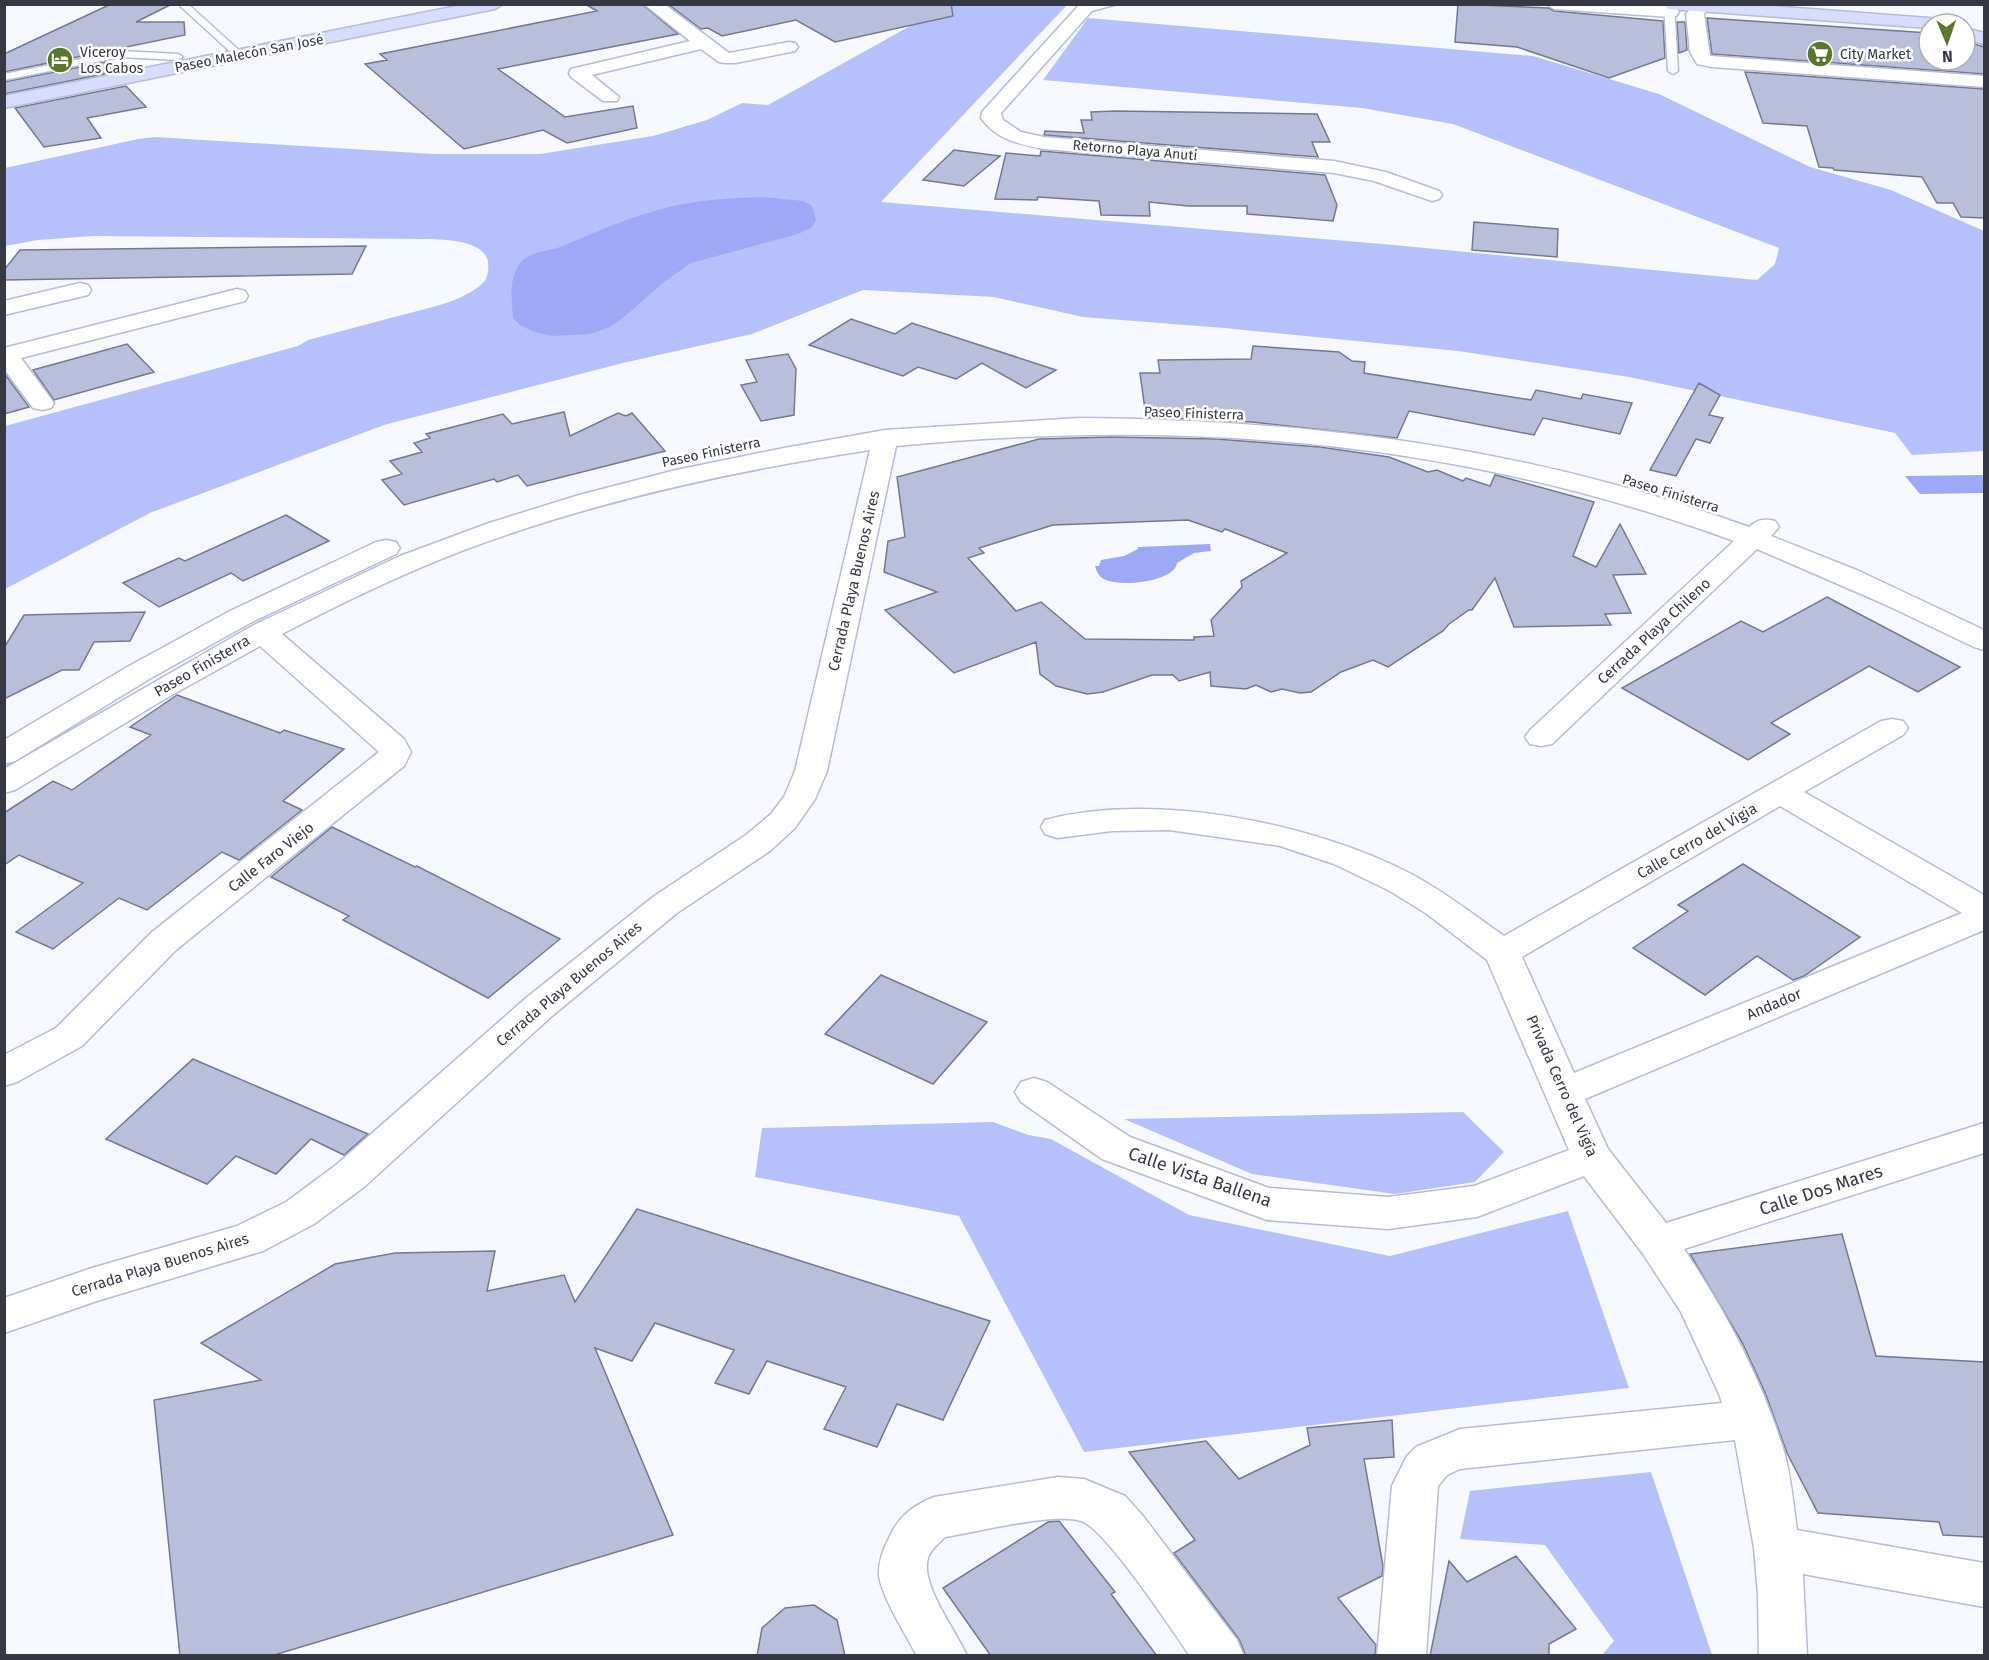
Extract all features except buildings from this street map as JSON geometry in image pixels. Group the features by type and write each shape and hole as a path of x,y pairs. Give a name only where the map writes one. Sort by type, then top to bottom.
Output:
{"main road":[{"name":"Paseo Malecón San José","path":"286,41 443,4"},
{"name":"Paseo Malecón San José","path":"4,102 235,51 495,4"},
{"path":"1669,7 1703,5 1917,23"},
{"name":"Paseo Malecón San José","path":"4,90 178,57 235,51"}],"street":[{"path":"652,4 703,43 728,58 789,47"},
{"path":"1554,4 1669,7"},
{"path":"1703,5 1695,14 1699,52 1703,60 1984,82"},
{"name":"Retorno Playa Anuti","path":"1087,7 992,112 991,118 1000,128 1024,139 1044,142 1334,167 1379,176 1432,195"},
{"path":"610,97 578,73 703,43"},
{"path":"4,308 80,290"},
{"path":"42,403 5,355 237,296"},
{"name":"Paseo Finisterra","path":"4,754 140,672 240,617 397,555 525,499 640,466 808,432 966,414 1162,411 1281,417 1491,446 1871,567 1984,620"},
{"name":"Paseo Finisterra","path":"4,783 178,679 397,555 695,472 779,454 885,438 954,432 1041,427 1187,426 1269,431 1424,450 1621,486"},
{"name":"Cerrada Playa Buenos Aires","path":"4,1316 92,1285 249,1239 300,1213 350,1176 538,1006 666,905 758,843 783,821 799,799 811,771 885,438"},
{"name":"Paseo Finisterra","path":"1759,531 1841,574 1984,641"},
{"name":"Cerrada Playa Chileno","path":"1541,737 1759,531"},
{"name":"Calle Faro Viejo","path":"4,1072 69,1037 164,941 393,759 395,752 393,746 262,632"},
{"name":"Calle Cerro del Vigia","path":"1502,953 1892,728"},
{"path":"1780,793 1984,910"},
{"name":"Privada Cerro del Vigía","path":"1057,827 1112,820 1169,820 1284,836 1346,856 1402,883 1440,906 1502,953 1592,1157 1657,1242 1697,1302 1741,1394 1761,1450 1777,1548 1782,1595 1783,1656"},
{"name":"Andador","path":"1564,1092 1984,917"},
{"name":"Calle Vista Ballena","path":"1034,1092 1116,1148 1267,1204 1388,1213 1478,1201 1592,1157"},
{"name":"Calle Dos Mares","path":"1657,1242 1984,1138"},
{"path":"1401,1656 1415,1486 1422,1467 1438,1455 1460,1449 1749,1419"},
{"path":"943,1656 903,1578 909,1543 918,1530 934,1518 1059,1497 1084,1500 1109,1511 1127,1531 1220,1656"},
{"path":"1777,1548 1984,1585"}],"lane":[{"path":"182,4 235,51"},
{"path":"1087,7 1114,4"},
{"path":"1669,7 1673,71"},
{"path":"4,77 121,54 178,57"}],"shaded area":[{"path":"948,5 1067,5 881,202 1394,245 1757,280 1775,264 1779,248 1453,124 1362,108 1043,80 1088,18 1533,56 1659,94 1810,167 1891,190 1984,231 1984,451 1912,455 1895,433 1629,377 1458,351 1083,317 994,297 863,290 752,334 623,363 384,425 150,513 5,589 5,426 444,304 475,290 483,283 487,276 488,262 485,255 472,245 428,239 93,236 38,240 5,246 5,168 155,137 434,154 540,154 653,136 707,120 742,103 768,105"},
{"path":"762,197 804,201 812,206 816,220 812,227 798,234 691,263 664,282 623,318 608,328 590,334 552,336 534,332 520,325 513,318 513,278 519,265 532,254 560,247 620,222 671,207 710,200"},
{"path":"1984,475 1984,493 1920,494 1905,476"},
{"path":"1210,544 1211,551 1194,553 1177,563 1167,575 1157,579 1135,583 1114,582 1102,578 1095,566 1099,566 1101,560 1124,556 1138,547"},
{"path":"1463,1112 1504,1152 1475,1182 1395,1194 1252,1174 1124,1119"},
{"path":"993,1122 1028,1135 1051,1139 1189,1215 1390,1256 1568,1211 1629,1388 1084,1452 959,1216 755,1177 762,1128"},
{"path":"1651,1472 1712,1655 1602,1655 1614,1641 1545,1545 1460,1539 1470,1491"}],"place":[{"name":"City Market","path":"1820,54"},
{"name":"Viceroy Los Cabos","path":"60,60"}]}
